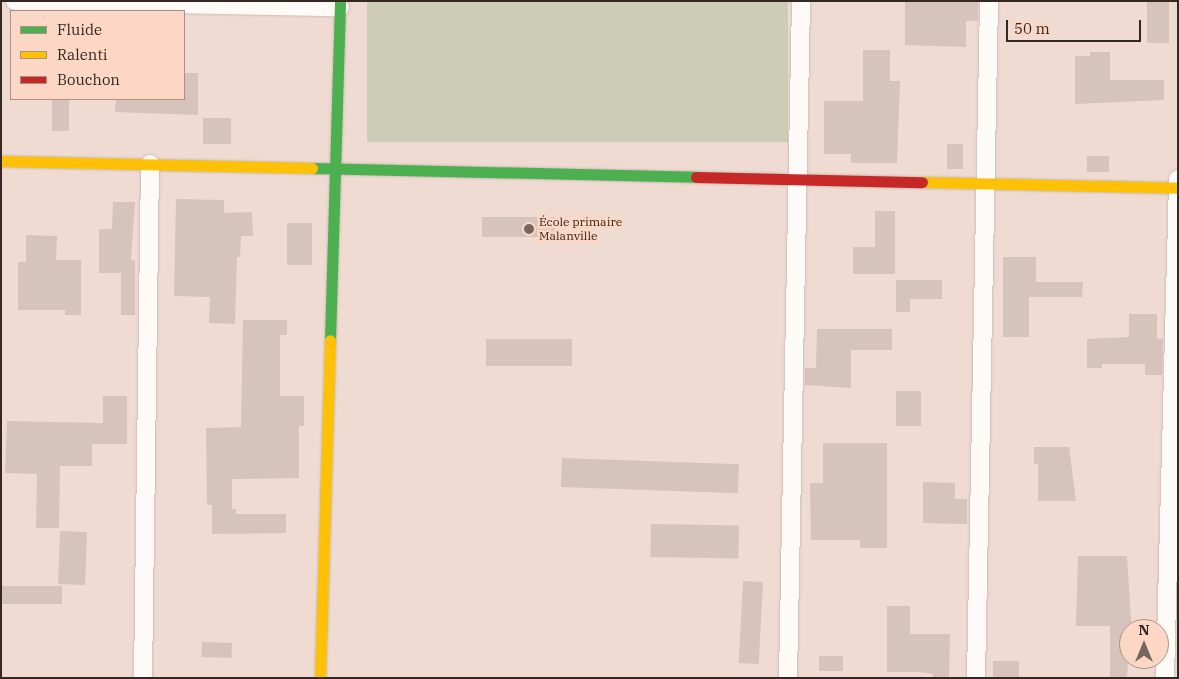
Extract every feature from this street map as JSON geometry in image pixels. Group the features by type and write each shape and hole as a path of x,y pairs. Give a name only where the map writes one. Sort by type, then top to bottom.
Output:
{"street":[{"path":"15,1 340,4 337,169 320,678"},
{"path":"788,678 801,1"},
{"path":"976,678 983,184 989,1"},
{"path":"1,161 1178,188"},
{"path":"143,678 150,164"},
{"path":"1165,678 1178,179"}],"green space":[{"path":"367,1 788,1 788,142 367,142"}],"building":[{"path":"905,1 978,1 978,21 966,21 966,47 905,45"},
{"path":"1147,1 1169,1 1169,43 1147,43"},
{"path":"863,50 890,50 890,81 900,81 897,163 851,163 851,154 824,154 824,101 863,101"},
{"path":"1090,52 1110,52 1110,80 1164,80 1164,100 1075,104 1075,56 1090,56"},
{"path":"185,73 198,73 198,115 115,112 116,100 185,100"},
{"path":"52,100 69,100 69,131 52,131"},
{"path":"203,118 231,118 231,144 203,144"},
{"path":"947,144 963,144 963,169 947,169"},
{"path":"1087,156 1109,156 1109,172 1087,172"},
{"path":"176,199 224,200 224,213 252,212 253,236 241,236 240,257 237,257 235,324 209,323 210,297 174,296"},
{"path":"113,202 135,202 131,260 135,260 135,315 121,315 121,273 99,273 99,229 112,229"},
{"path":"875,211 895,211 895,274 853,274 853,247 875,247"},
{"path":"482,217 556,217 556,237 482,237"},
{"path":"287,223 312,223 312,265 287,265"},
{"path":"26,235 57,236 56,260 81,260 81,315 65,315 65,310 18,310 18,262 26,262"},
{"path":"1003,257 1036,257 1036,282 1083,282 1082,297 1029,297 1029,337 1003,337"},
{"path":"896,280 942,280 942,299 910,299 910,312 896,312"},
{"path":"1129,314 1157,314 1157,339 1163,339 1162,375 1145,375 1145,364 1102,364 1102,368 1087,368 1087,339 1129,337"},
{"path":"243,320 287,320 287,335 280,335 280,396 304,396 304,426 299,426 299,478 232,479 232,509 236,509 236,514 286,514 286,533 212,534 212,505 207,505 206,428 241,427"},
{"path":"817,329 892,329 892,350 851,350 851,388 805,385 805,368 816,368"},
{"path":"486,339 572,339 572,366 486,366"},
{"path":"896,391 921,391 921,426 896,426"},
{"path":"103,396 127,396 127,444 92,444 92,466 60,466 59,528 36,528 37,474 5,473 7,421 103,423"},
{"path":"823,443 887,443 887,548 860,548 860,540 811,540 810,483 823,483"},
{"path":"1034,447 1069,447 1076,501 1038,501 1038,464 1034,464"},
{"path":"562,458 739,464 738,493 561,487"},
{"path":"923,482 955,483 955,499 967,499 967,524 923,523"},
{"path":"651,524 739,526 738,559 650,557"},
{"path":"60,531 87,532 85,585 58,584"},
{"path":"1078,556 1127,556 1131,619 1119,619 1119,669 1128,669 1127,677 1110,677 1110,626 1076,626"},
{"path":"743,581 763,582 759,664 739,663"},
{"path":"1,586 62,586 62,604 1,604"},
{"path":"887,606 910,606 910,634 950,634 949,678 933,678 933,674 920,672 887,672"},
{"path":"202,642 232,643 231,658 201,657"},
{"path":"819,656 843,656 843,671 819,671"},
{"path":"993,661 1019,661 1019,678 993,678"}],"traffic: fast":[{"path":"330,340 340,1"},
{"path":"312,168 696,177"}],"traffic: slow":[{"path":"1,161 312,168"},
{"path":"922,182 1178,188"},
{"path":"320,678 330,340"}],"traffic: jam":[{"path":"696,177 922,182"}],"place":[{"name":"École primaire Malanville","path":"529,229"}]}
